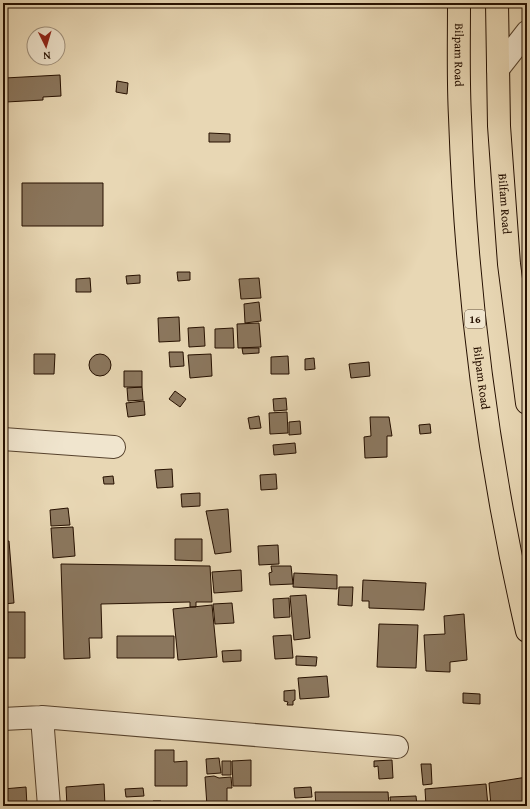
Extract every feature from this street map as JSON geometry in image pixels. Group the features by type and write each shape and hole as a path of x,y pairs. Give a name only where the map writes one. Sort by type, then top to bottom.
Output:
{"main road":[{"name":"Bilpam Road","path":"459,3 460,117 471,283 496,477 527,631"},
{"name":"Bilfam Road","path":"497,3 499,126 509,264 527,403"}],"street":[{"path":"498,69 527,32"},
{"path":"3,439 114,447"},
{"path":"3,719 42,717 397,748"},
{"path":"42,717 49,806"}],"building":[{"path":"60,75 61,96 43,97 43,100 6,102 5,78"},
{"path":"117,81 128,83 127,94 116,92"},
{"path":"209,133 230,134 230,142 209,142"},
{"path":"22,183 103,183 103,226 22,226"},
{"path":"177,272 190,272 190,280 178,281"},
{"path":"140,275 140,283 127,284 126,276"},
{"path":"90,278 91,292 76,292 76,279"},
{"path":"259,278 261,298 241,299 239,279"},
{"path":"259,302 261,321 245,323 244,304"},
{"path":"179,317 180,341 159,342 158,318"},
{"path":"259,323 261,347 238,348 237,324"},
{"path":"204,327 205,346 189,347 188,328"},
{"path":"233,328 234,348 215,348 215,329"},
{"path":"242,348 259,348 259,353 243,354"},
{"path":"169,352 183,352 184,366 170,367"},
{"path":"34,354 55,354 54,374 34,374"},
{"path":"100,354 108,357 111,365 108,373 100,376 92,373 89,365 92,357"},
{"path":"211,354 212,376 190,378 188,355"},
{"path":"288,356 289,374 271,374 271,357"},
{"path":"314,358 315,369 305,370 305,359"},
{"path":"369,362 370,376 351,378 349,364"},
{"path":"124,371 142,371 142,387 124,387"},
{"path":"142,387 143,400 128,401 127,388"},
{"path":"175,391 186,399 180,407 169,399"},
{"path":"286,398 287,410 274,411 273,399"},
{"path":"144,401 145,415 128,417 126,403"},
{"path":"287,412 288,433 270,434 269,413"},
{"path":"259,416 261,428 250,429 248,418"},
{"path":"370,417 389,417 392,436 387,436 387,457 365,458 364,437 371,436"},
{"path":"300,421 301,434 289,435 289,422"},
{"path":"430,424 431,433 420,434 419,425"},
{"path":"295,443 296,453 274,455 273,445"},
{"path":"172,469 173,487 157,488 155,470"},
{"path":"276,474 277,489 261,490 260,475"},
{"path":"113,476 114,484 104,484 103,477"},
{"path":"200,493 200,506 182,507 181,494"},
{"path":"68,508 70,525 51,526 50,510"},
{"path":"228,509 231,552 215,554 206,511"},
{"path":"73,527 75,556 53,558 51,528"},
{"path":"175,539 202,539 202,561 175,560"},
{"path":"3,541 9,541 14,603 3,604"},
{"path":"278,545 279,564 259,565 258,546"},
{"path":"61,564 210,566 212,602 196,602 196,607 190,607 190,602 101,604 102,638 89,638 90,658 64,659"},
{"path":"271,566 291,566 293,584 270,585 269,573 272,572"},
{"path":"241,570 242,591 214,593 212,572"},
{"path":"294,573 337,575 337,589 293,587"},
{"path":"363,580 426,583 424,610 369,608 369,601 362,601"},
{"path":"339,587 353,587 352,606 338,605"},
{"path":"306,595 310,638 294,640 290,596"},
{"path":"289,598 290,617 274,618 273,599"},
{"path":"232,603 234,623 215,624 213,604"},
{"path":"212,605 217,657 178,660 173,609"},
{"path":"3,612 25,612 25,658 3,658"},
{"path":"464,614 467,660 450,662 450,672 426,671 424,635 445,634 444,616"},
{"path":"379,624 418,625 416,668 377,667"},
{"path":"291,635 293,658 275,659 273,636"},
{"path":"117,636 174,636 174,658 117,658"},
{"path":"241,650 241,661 223,662 222,651"},
{"path":"296,656 317,657 316,666 296,665"},
{"path":"327,676 329,697 300,699 298,678"},
{"path":"295,690 295,700 293,701 293,705 287,705 288,702 284,701 284,691"},
{"path":"463,693 480,694 480,704 463,703"},
{"path":"155,750 174,750 174,762 187,761 187,786 155,786"},
{"path":"219,758 221,773 207,774 206,759"},
{"path":"251,760 251,786 233,786 232,761"},
{"path":"392,760 393,778 379,779 378,766 374,767 374,761"},
{"path":"222,761 231,761 231,775 222,775"},
{"path":"421,764 431,764 432,784 423,785"},
{"path":"214,776 219,778 231,777 232,788 227,788 227,804 207,806 205,777"},
{"path":"527,777 527,806 491,806 489,783"},
{"path":"104,784 105,806 67,806 66,787"},
{"path":"486,784 488,806 426,806 425,789"},
{"path":"26,787 27,806 3,806 3,789"},
{"path":"311,787 312,797 295,798 294,788"},
{"path":"143,788 144,796 126,797 125,789"},
{"path":"315,792 388,792 389,806 316,806"},
{"path":"416,796 417,806 391,806 390,797"},
{"path":"153,801 161,801 161,806 153,806"}]}
